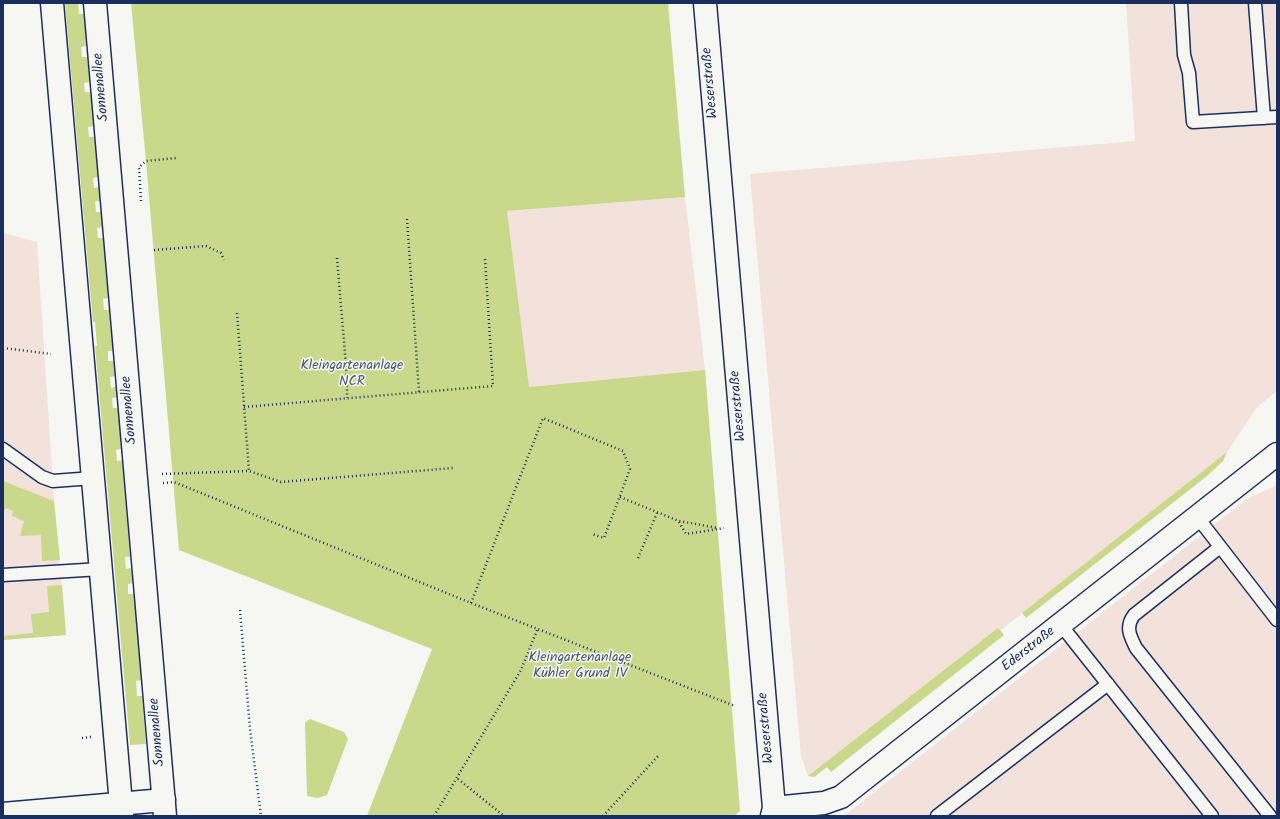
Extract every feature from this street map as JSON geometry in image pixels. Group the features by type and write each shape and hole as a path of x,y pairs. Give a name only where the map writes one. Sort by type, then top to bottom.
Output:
{"main road":[{"path":"52,3 121,810"},
{"name":"Sonnenallee","path":"95,3 164,808"},
{"name":"Weserstraße","path":"705,3 773,812"},
{"name":"Ederstraße","path":"773,812 824,803 841,797 1198,518 1277,454"},
{"path":"3,814 164,808"}],"lane":[{"path":"1180,3 1184,55 1189,74 1193,122 1277,117"},
{"path":"1255,3 1264,118"},
{"path":"3,449 42,477 53,481 93,478"},
{"path":"1198,518 1277,620"},
{"path":"1220,547 1134,615 1128,622 1128,633 1136,648 1270,816"},
{"path":"3,575 101,569"},
{"path":"1061,625 1212,816"},
{"path":"937,816 1108,684"}],"path":[{"path":"141,201 139,167 146,161 176,158"},
{"path":"407,219 419,392"},
{"path":"154,250 206,246 221,254 224,260"},
{"path":"337,258 347,378 347,398"},
{"path":"244,407 493,386 485,259"},
{"path":"237,313 249,471"},
{"path":"3,348 51,354"},
{"path":"471,602 543,418 623,451 630,468 620,497 604,538 592,534"},
{"path":"162,474 249,471 281,482 453,468"},
{"path":"163,483 174,482 471,602 736,706"},
{"path":"620,497 679,521 724,528"},
{"path":"638,558 657,513"},
{"path":"679,521 686,534 718,528"},
{"path":"240,610 250,729 261,816"},
{"path":"434,816 458,779 521,670 538,628"},
{"path":"82,738 90,737"},
{"path":"603,816 660,755"},
{"path":"458,779 504,816"}],"shaded area":[{"path":"1126,3 1277,3 1277,391 1257,407 1227,452 814,777 808,776 801,756 750,174 1135,141"},
{"path":"685,197 705,370 529,387 507,211"},
{"path":"3,233 37,242 54,501 66,635 3,640"},
{"path":"1277,485 1277,816 844,816 1247,499"}],"green space":[{"path":"65,3 78,3 79,14 84,14 86,46 81,47 82,57 87,57 90,82 84,83 85,92 90,92 94,126 88,127 89,137 94,137 98,177 93,178 94,188 99,187 100,201 95,201 96,212 101,212 102,227 97,228 98,238 103,238 108,298 103,299 104,310 109,310 113,351 108,351 108,361 114,361 115,376 110,377 111,388 116,387 117,397 112,398 113,408 118,408 121,449 116,450 117,461 122,461 130,557 125,557 126,569 131,568 133,583 128,584 128,594 134,594 141,680 136,681 137,696 142,696 146,744 130,745 95,346 97,346 95,322 93,322"},
{"path":"131,3 668,3 685,197 507,211 529,387 705,370 740,811 734,816 367,816 432,649 179,550"},
{"path":"1227,452 1223,461 1207,476 1026,618 1022,613"},
{"path":"3,481 54,501 60,560 42,561 41,535 20,536 24,521 12,516 13,511 6,508 3,512"},
{"path":"62,585 66,635 3,640 3,636 33,633 31,614 49,612 47,586"},
{"path":"998,628 1004,635 831,772 827,767 814,777 808,776"},
{"path":"310,719 344,732 348,739 327,795 318,798 307,796 305,723"}],"park label":[{"name":"Kleingartenanlage NCR","path":"352,376"},
{"name":"Kleingartenanlage Kühler Grund IV","path":"580,668"}]}
